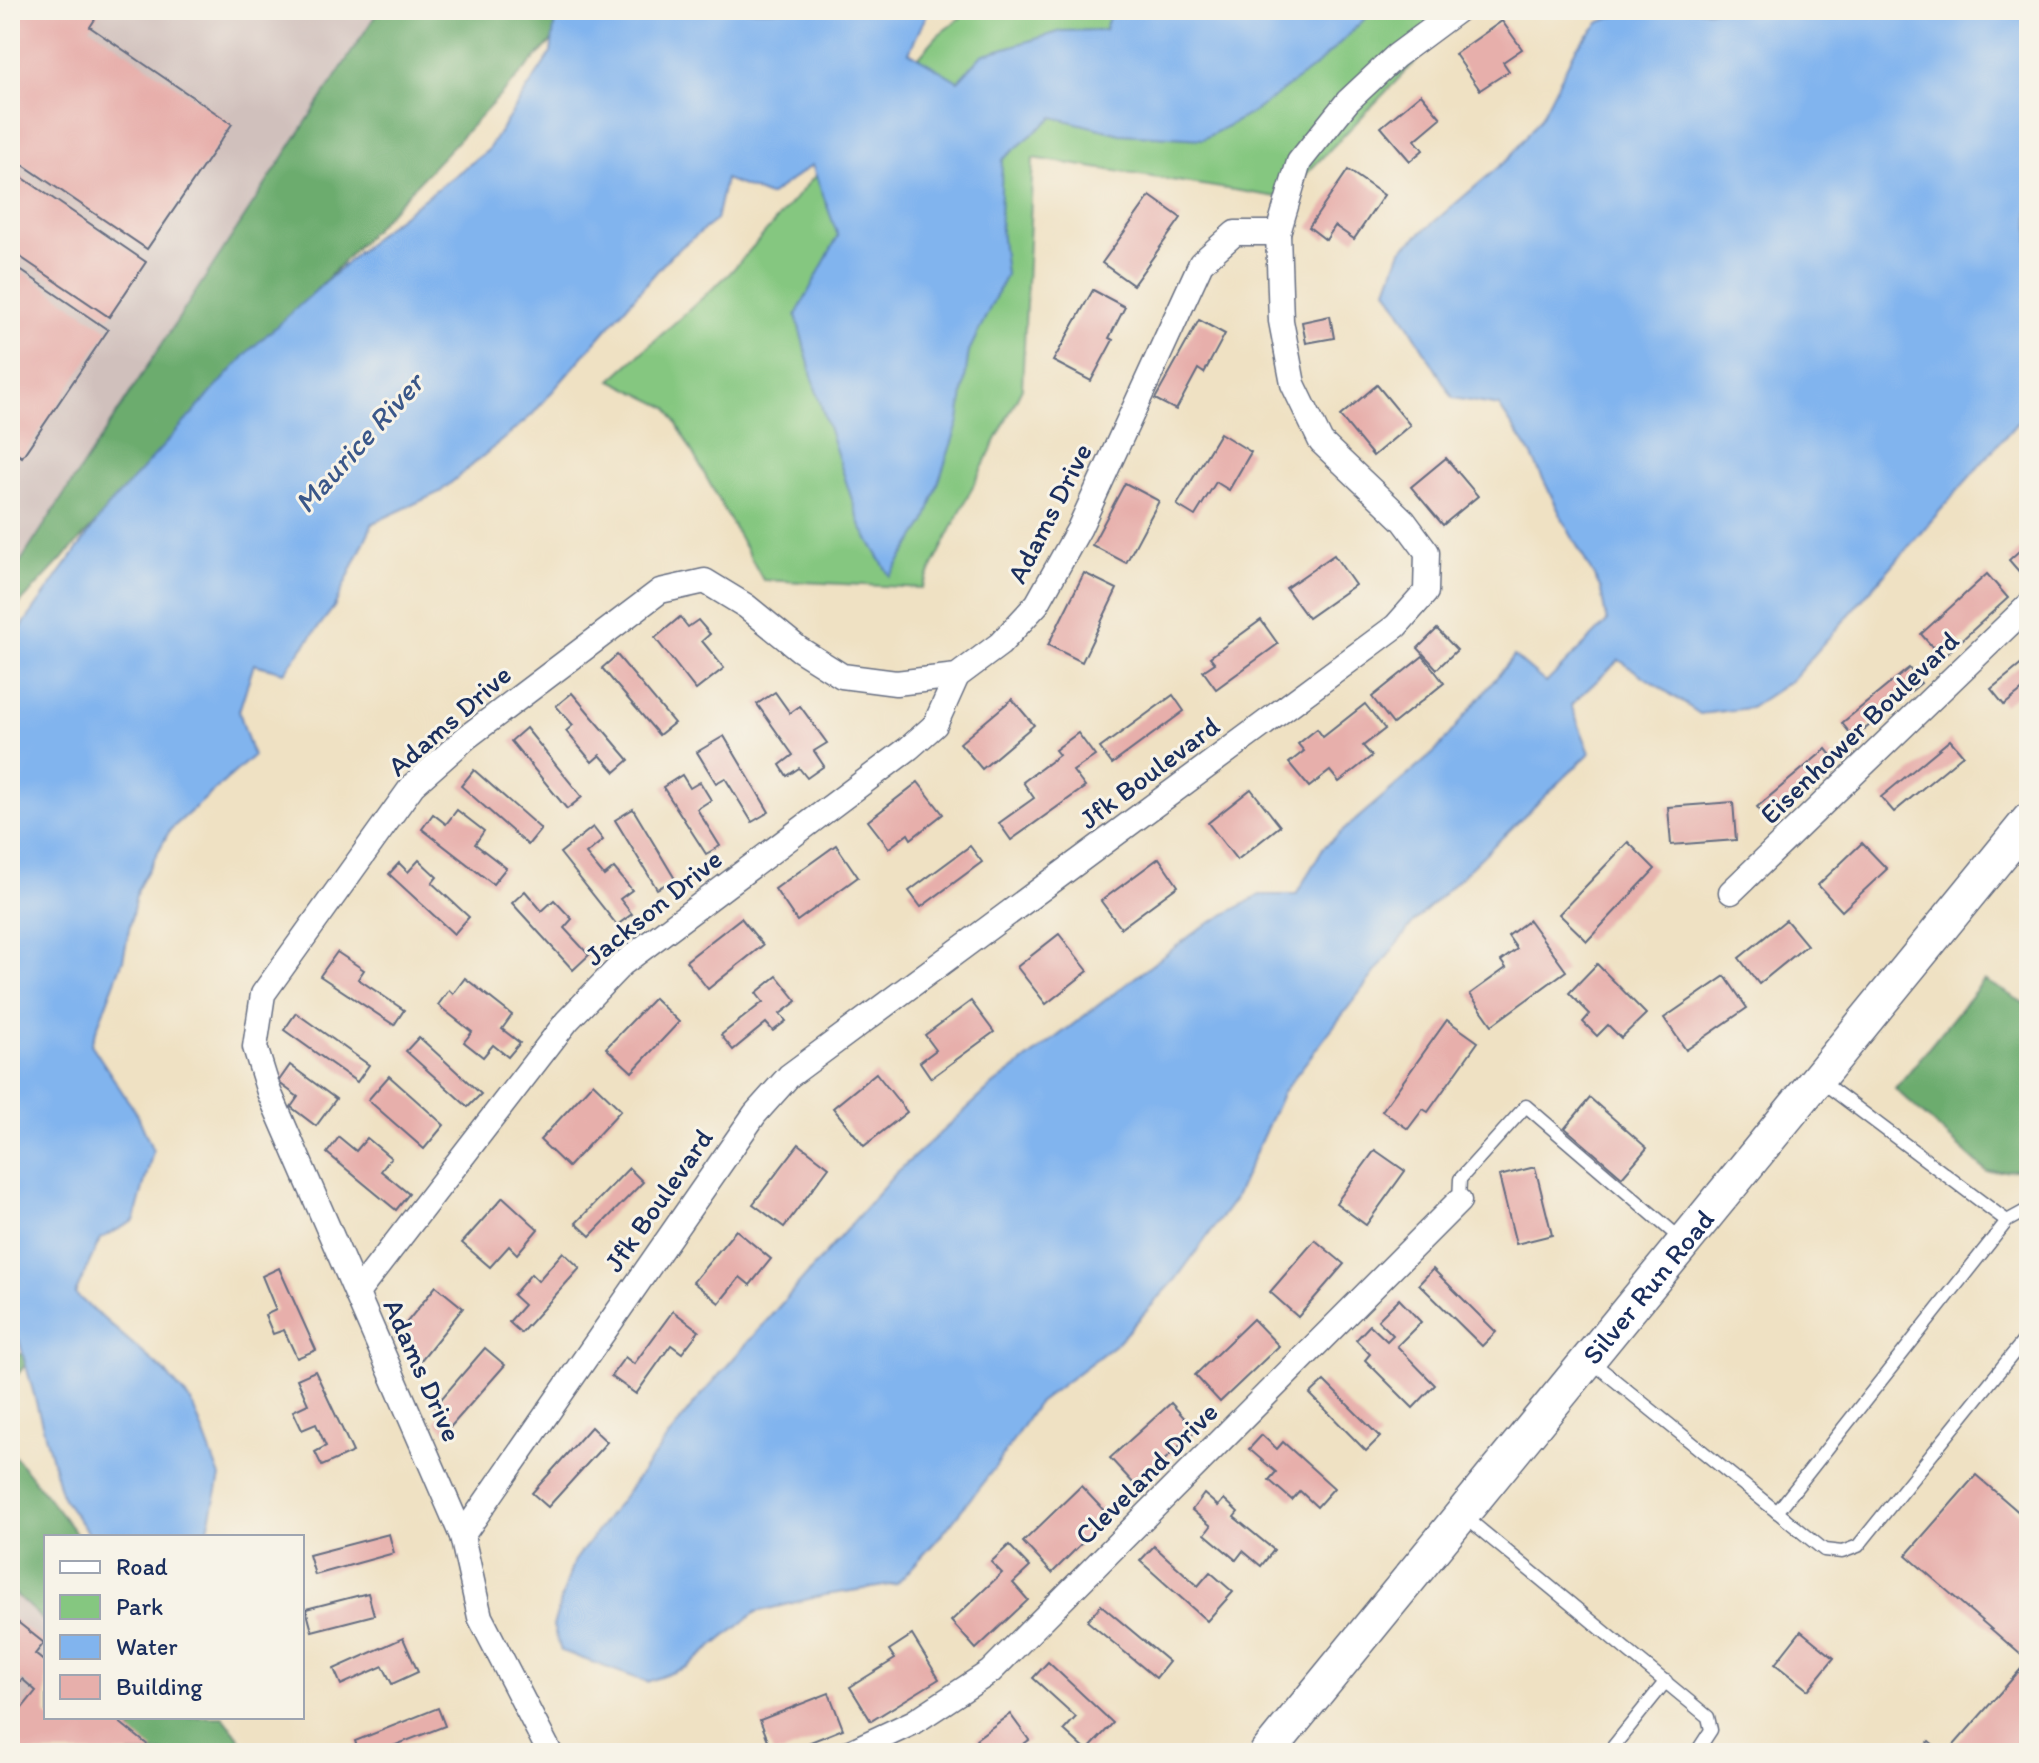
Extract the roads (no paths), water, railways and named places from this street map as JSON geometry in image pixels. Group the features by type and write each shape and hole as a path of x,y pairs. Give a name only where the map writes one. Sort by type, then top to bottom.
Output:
{"main road":[{"name":"Silver Run Road","path":"1267,1753 2029,820"}],"street":[{"name":"Jfk Boulevard","path":"462,1536 755,1114 789,1076 1396,626 1426,592 1427,552 1404,521 1321,442 1293,384 1281,321 1278,233 1299,162 1348,101 1396,56 1458,10"},
{"name":"Adams Drive","path":"550,1753 480,1617 462,1536 269,1092 255,1047 263,994 413,785 467,737 660,591 705,581 746,606 799,649 842,676 896,683 957,676 1000,644 1037,604 1079,529 1201,263 1235,233 1278,233"},
{"name":"Eisenhower Boulevard","path":"1731,892 2029,605"},
{"name":"Jackson Drive","path":"357,1293 567,1021 622,964 909,748 935,725 957,676"},
{"name":"Cleveland Drive","path":"848,1753 914,1722 990,1672 1459,1201"}],"lane":[{"path":"1818,1079 2007,1221"},
{"path":"1459,1201 1460,1179 1526,1106 1684,1242"},
{"path":"1777,1512 2007,1221 2029,1209"},
{"path":"1588,1359 1824,1550 1842,1552 1858,1546 2029,1334"},
{"path":"1462,1514 1708,1717 1711,1730 1696,1753"},
{"path":"1608,1753 1666,1681"}],"water":[{"name":"Maurice River","path":"556,10 929,10 909,52 958,81 982,55 1062,31 1105,30 1111,10 1374,10 1317,65 1254,112 1203,139 1120,134 1053,117 1002,160 1000,220 1006,275 969,351 959,421 925,523 890,576 861,527 815,387 796,315 838,236 812,165 769,196 725,179 716,220 671,255 532,415 440,492 373,523 334,607 284,672 254,664 239,711 253,756 170,830 137,890 123,960 91,1044 138,1116 153,1151 134,1221 100,1239 75,1294 165,1372 192,1403 220,1477 206,1535 90,1535 62,1497 19,1340 10,1337 10,643 107,508 250,350 384,229 487,151 551,53"},
{"path":"1629,10 2029,10 2029,409 1792,680 1750,708 1700,714 1619,660 1571,705 1590,753 1414,922 1283,1092 1234,1200 1176,1279 1117,1343 1037,1404 996,1466 944,1532 897,1584 825,1595 756,1612 687,1667 647,1682 561,1651 553,1626 573,1563 692,1406 895,1174 993,1085 1199,929 1260,895 1296,895 1323,848 1436,751 1514,656 1546,683 1607,622 1600,587 1531,454 1499,406 1453,398 1387,289 1401,250 1509,158 1541,117 1576,48 1600,22"}]}
